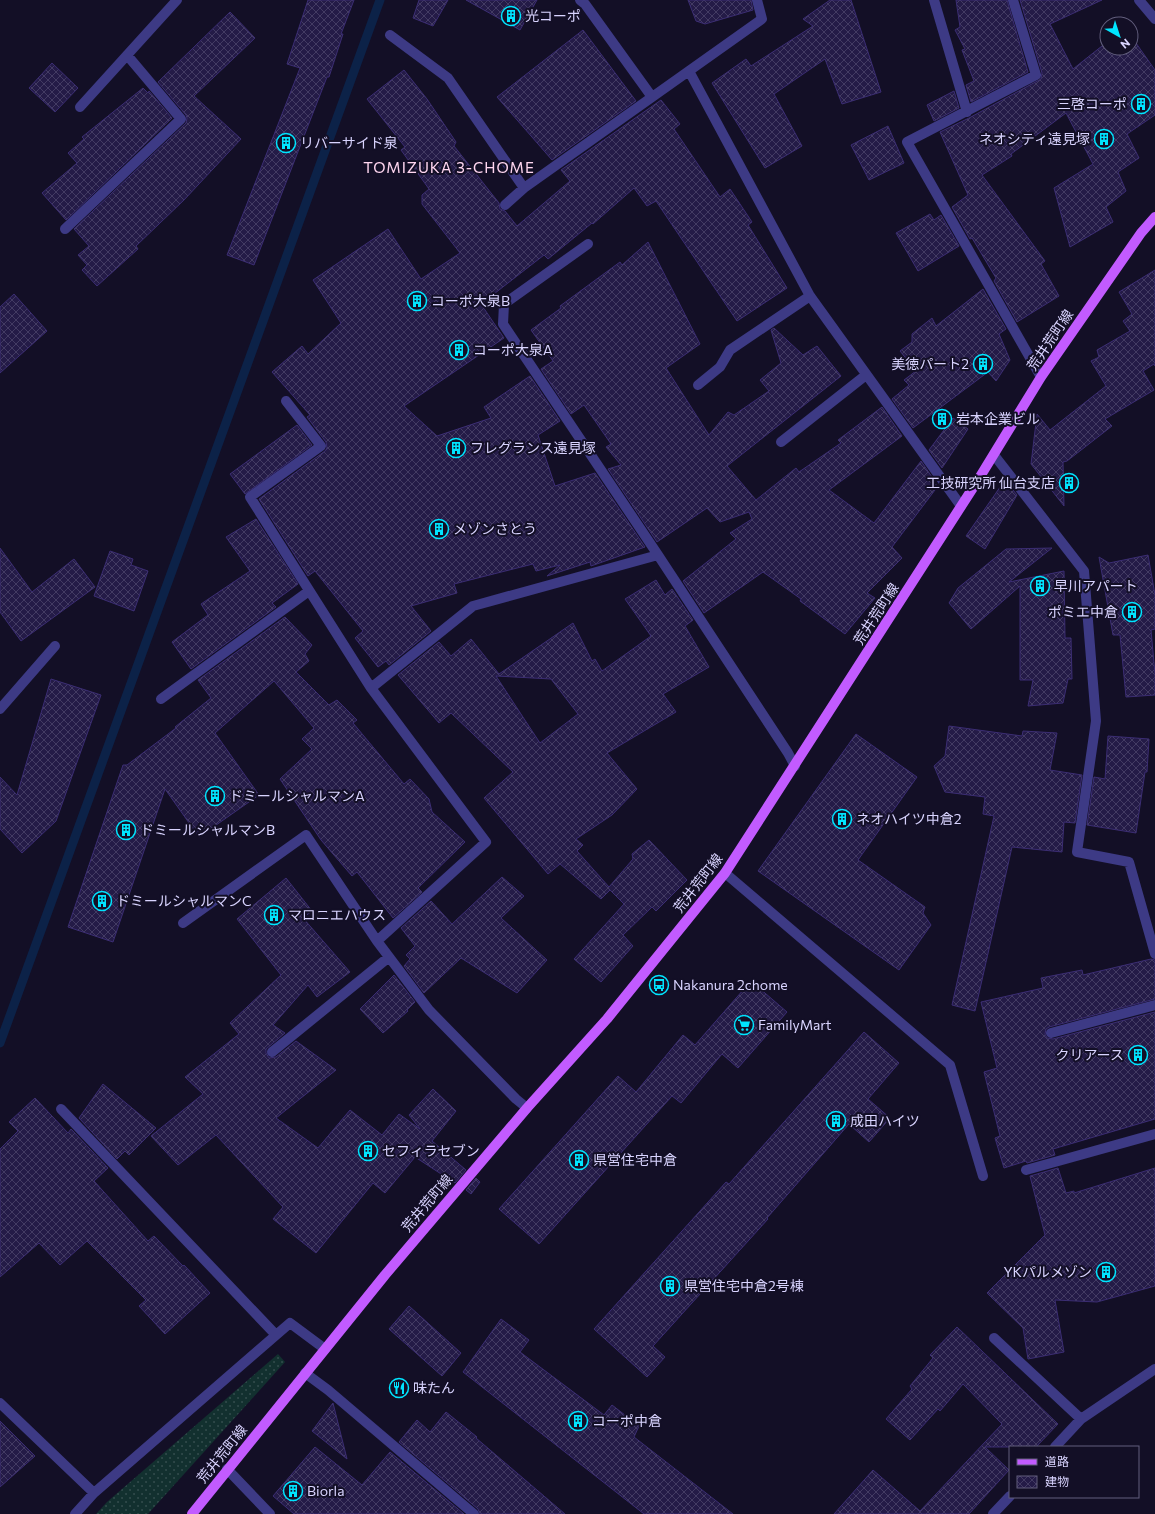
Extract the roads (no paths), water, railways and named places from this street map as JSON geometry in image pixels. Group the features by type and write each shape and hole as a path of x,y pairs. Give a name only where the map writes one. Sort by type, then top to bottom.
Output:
{"main road":[{"name":"荒井荒町線","path":"192,1514 385,1275 527,1108 607,1019 725,873 994,455 1042,377 1141,233 1155,217"}],"street":[{"path":"80,107 177,0"},
{"path":"580,0 585,4 652,97"},
{"path":"505,205 524,188 762,19 757,0"},
{"path":"934,0 967,112"},
{"path":"1013,0 1036,75 907,142 1042,377"},
{"path":"1139,0 1155,19"},
{"path":"390,35 448,78 524,188"},
{"path":"65,228 181,119 127,55"},
{"path":"689,71 810,296 961,506"},
{"path":"588,244 504,304 503,324 658,555 788,753 795,766"},
{"path":"698,385 720,367 730,350 810,296"},
{"path":"781,442 866,375"},
{"path":"286,401 321,446 250,497 371,688 486,842 377,941"},
{"path":"994,455 1084,571 1096,721 1077,852 1130,862 1155,954"},
{"path":"371,688 473,606 658,555"},
{"path":"161,700 309,591"},
{"path":"0,709 55,646"},
{"path":"183,922 306,835 377,941 429,1010 516,1099 527,1108"},
{"path":"725,873 950,1065 983,1176"},
{"path":"272,1052 389,957"},
{"path":"1051,1033 1155,1005"},
{"path":"61,1110 276,1336"},
{"path":"1026,1170 1155,1134"},
{"path":"75,1514 94,1492 290,1324 325,1349"},
{"path":"994,1338 1081,1419"},
{"path":"1056,1446 1081,1419 1155,1369"},
{"path":"305,1373 328,1390 474,1514"},
{"path":"0,1403 94,1492"},
{"path":"227,1469 270,1514"},
{"path":"993,1514 1009,1497"}],"waterway":[{"path":"0,1043 380,0"}],"place":[{"name":"光コーポ","path":"511,16"},
{"name":"三啓コーポ","path":"1141,104"},
{"name":"ネオシティ遠見塚","path":"1104,139"},
{"name":"リバーサイド泉","path":"286,143"},
{"name":"コーポ大泉B","path":"417,301"},
{"name":"コーポ大泉A","path":"459,350"},
{"name":"美徳パート2","path":"983,364"},
{"name":"岩本企業ビル","path":"942,419"},
{"name":"フレグランス遠見塚","path":"456,448"},
{"name":"工技研究所 仙台支店","path":"1069,483"},
{"name":"メゾンさとう","path":"439,529"},
{"name":"早川アパート","path":"1040,586"},
{"name":"ポミエ中倉","path":"1132,612"},
{"name":"ドミールシャルマンA","path":"215,796"},
{"name":"ネオハイツ中倉2","path":"842,819"},
{"name":"ドミールシャルマンB","path":"126,830"},
{"name":"ドミールシャルマンC","path":"102,901"},
{"name":"マロニエハウス","path":"274,915"},
{"name":"Nakanura 2chome","path":"659,985"},
{"name":"FamilyMart","path":"744,1025"},
{"name":"クリアース","path":"1138,1055"},
{"name":"成田ハイツ","path":"836,1121"},
{"name":"セフィラセブン","path":"368,1151"},
{"name":"県営住宅中倉","path":"579,1160"},
{"name":"YKパルメゾン","path":"1106,1272"},
{"name":"県営住宅中倉2号棟","path":"670,1286"},
{"name":"味たん","path":"399,1388"},
{"name":"コーポ中倉","path":"578,1421"},
{"name":"Biorla","path":"293,1491"}],"district":[{"name":"TOMIZUKA 3-CHOME","path":"449,168"}]}
